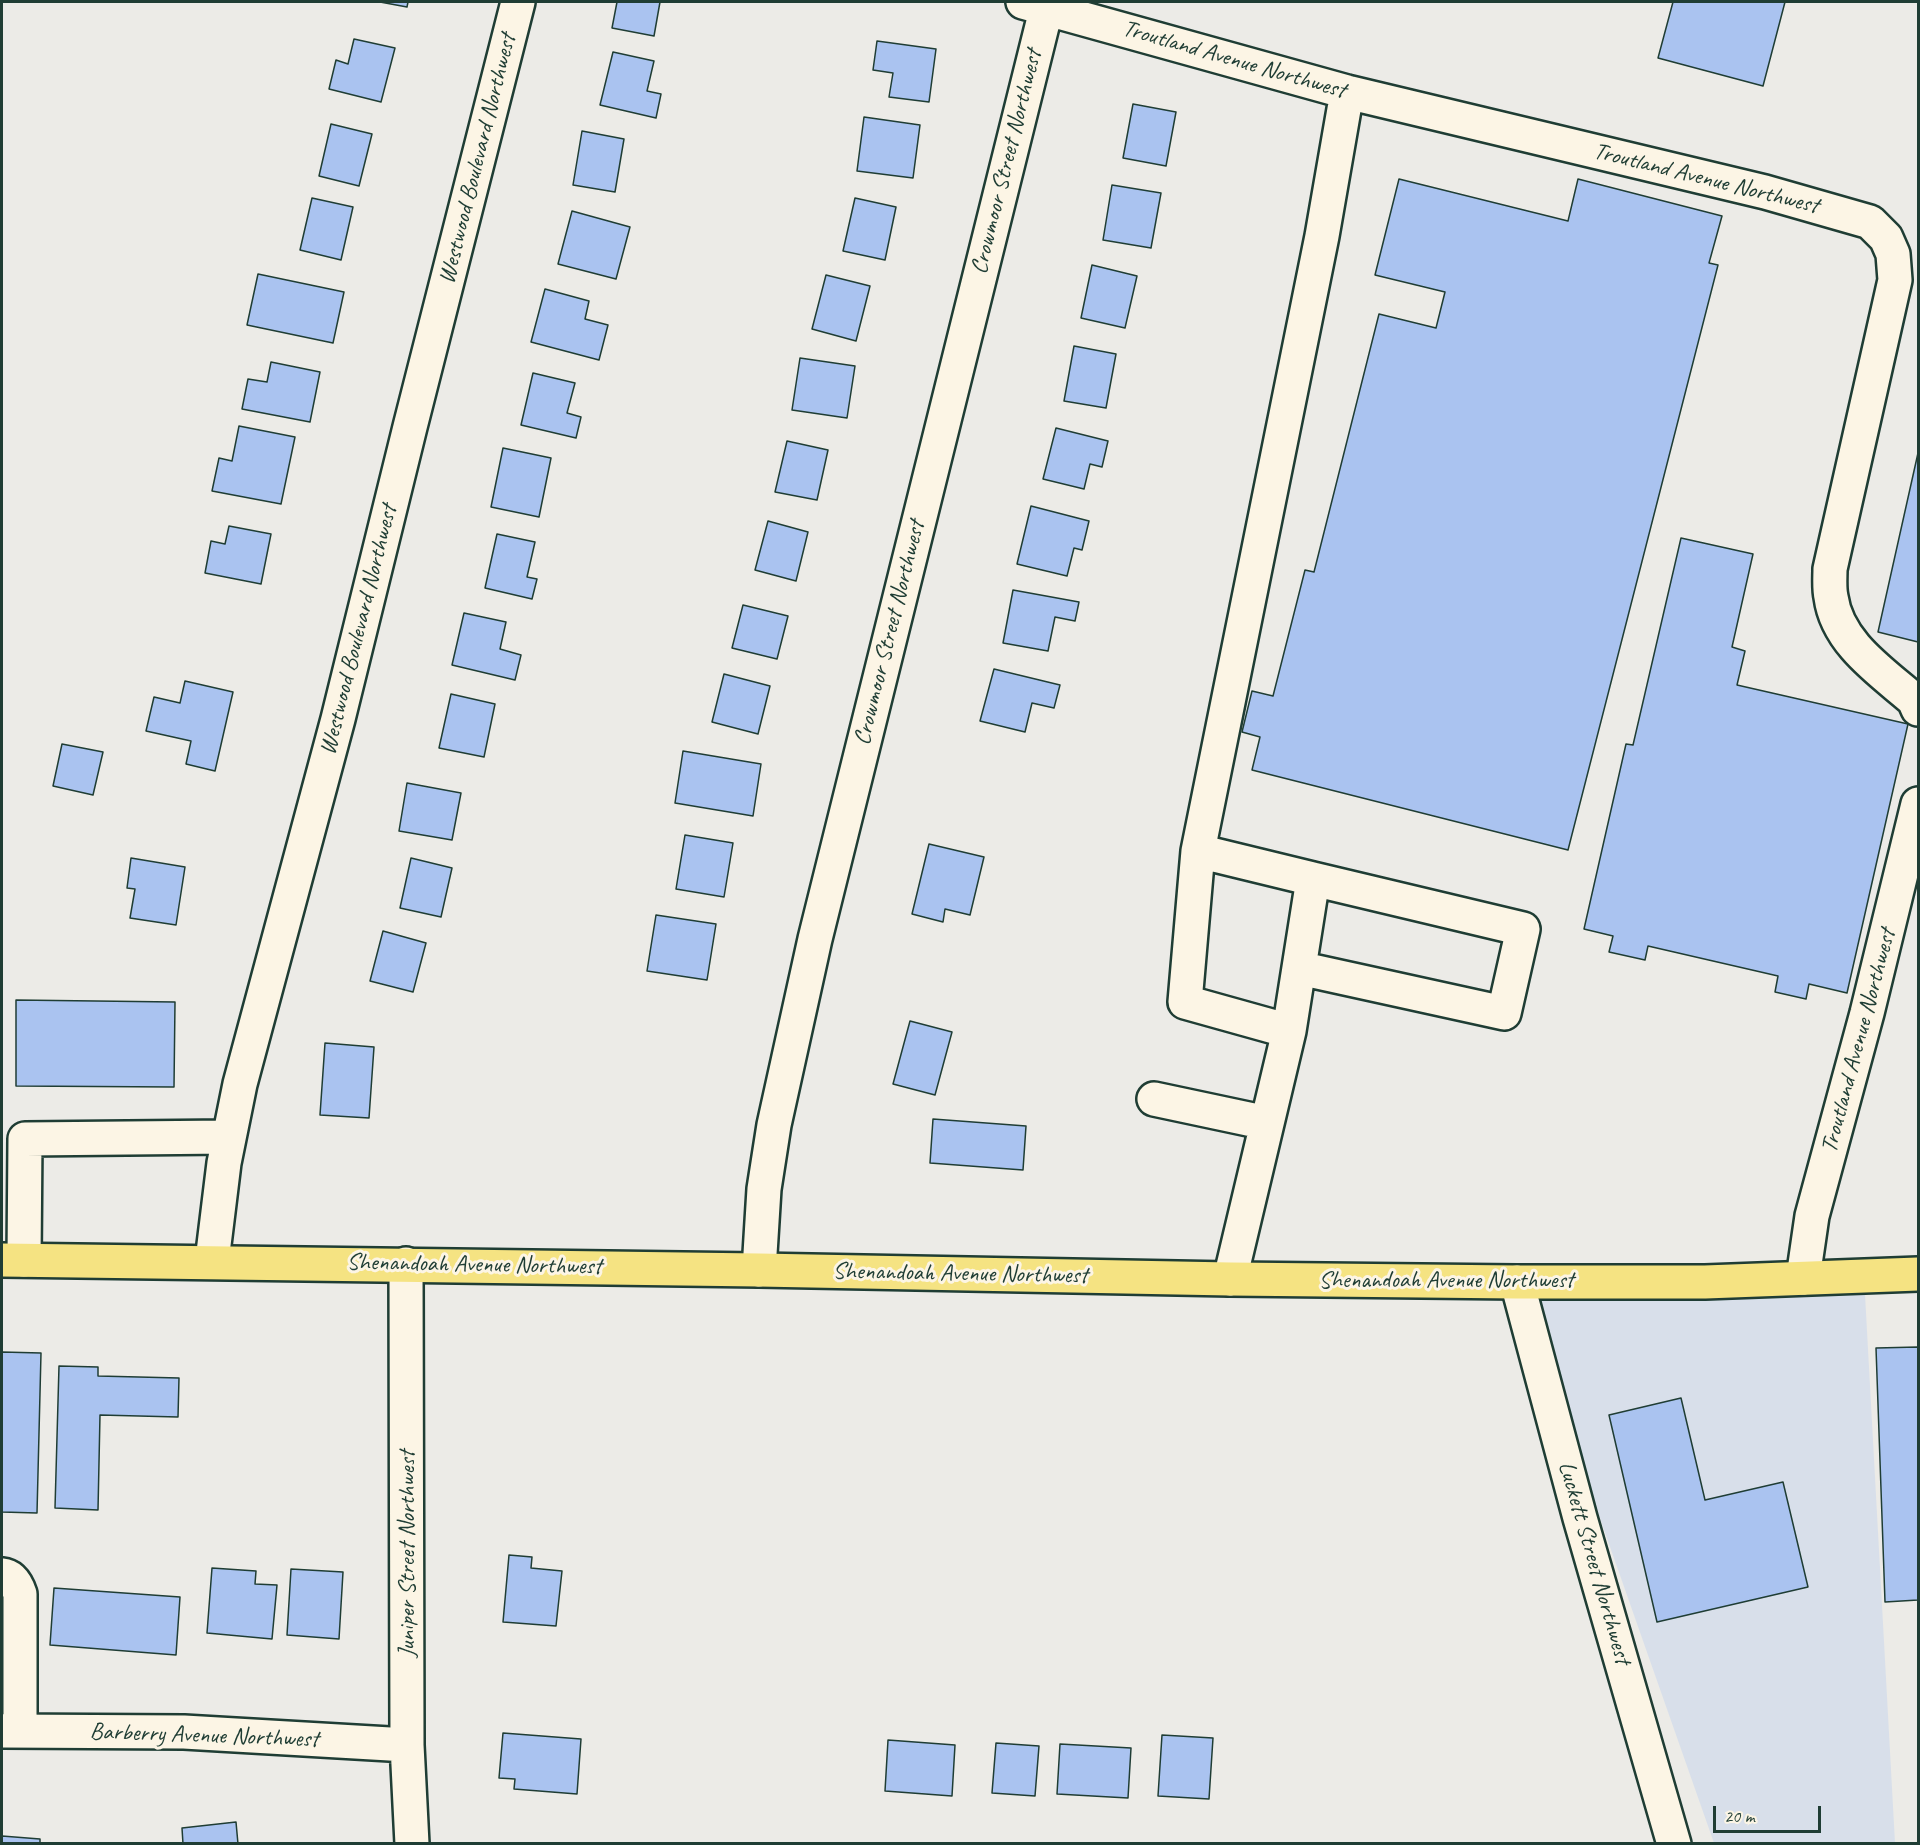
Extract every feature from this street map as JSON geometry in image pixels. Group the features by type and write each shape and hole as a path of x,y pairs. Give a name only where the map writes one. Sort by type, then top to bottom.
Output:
{"main road":[{"name":"Shenandoah Avenue Northwest","path":"13,1260 406,1264 1230,1279 1705,1282 1918,1274"}],"street":[{"name":"Westwood Boulevard Northwest","path":"212,1261 224,1163 243,1073 338,719 518,2"},
{"name":"Troutland Avenue Northwest","path":"1039,4 1347,92 1765,192 1870,222 1886,238 1893,254 1895,280 1830,568 1831,598 1841,627 1858,652 1914,700 1918,709"},
{"name":"Crowmoor Street Northwest","path":"759,1270 764,1189 774,1125 815,939 1039,4"},
{"path":"1289,1031 1185,1002 1198,851 1322,236 1347,92"},
{"name":"Troutland Avenue Northwest","path":"1803,1278 1812,1216 1870,1001 1918,804"},
{"path":"1198,851 1523,929 1504,1013 1299,968"},
{"path":"1230,1279 1289,1031 1313,879"},
{"path":"1154,1099 1267,1122"},
{"path":"13,1260 25,1139 229,1137"},
{"name":"Juniper Street Northwest","path":"406,1264 407,1745 411,1844"},
{"name":"Luckett Street Northwest","path":"1517,1281 1580,1518 1674,1844"},
{"path":"2,1575 16,1584 20,1594 10,1731"},
{"name":"Barberry Avenue Northwest","path":"10,1731 184,1732 407,1745"}],"shaded area":[{"path":"1864,1276 1895,1843 1714,1843 1517,1282"}],"building":[{"path":"380,2 408,2 407,7"},
{"path":"617,2 660,2 654,36 612,28"},
{"path":"1673,2 1785,2 1763,86 1658,58"},
{"path":"354,39 395,48 381,102 329,89 336,60 348,64"},
{"path":"877,41 936,49 929,102 889,97 893,73 873,70"},
{"path":"613,52 654,61 647,91 661,94 656,118 600,105"},
{"path":"1133,104 1176,112 1166,166 1123,158"},
{"path":"864,117 920,125 913,178 857,171"},
{"path":"331,124 372,134 359,186 319,176"},
{"path":"582,131 624,139 615,192 573,185"},
{"path":"1399,179 1568,221 1578,179 1722,216 1709,263 1718,265 1568,850 1252,770 1260,737 1242,732 1252,691 1273,696 1305,570 1314,572 1379,314 1436,328 1445,292 1375,275"},
{"path":"1112,185 1161,193 1151,248 1103,240"},
{"path":"312,198 353,207 341,260 300,250"},
{"path":"855,198 896,207 885,260 843,251"},
{"path":"572,211 630,227 616,279 558,264"},
{"path":"1092,265 1137,276 1125,328 1081,318"},
{"path":"258,274 344,292 333,343 247,325"},
{"path":"826,275 870,286 856,341 812,329"},
{"path":"545,289 589,301 585,319 608,325 599,360 531,342"},
{"path":"1074,346 1116,354 1106,408 1064,401"},
{"path":"800,358 855,366 847,418 792,410"},
{"path":"271,362 320,372 310,422 242,409 248,379 267,382"},
{"path":"533,373 575,383 567,413 581,417 576,438 521,425"},
{"path":"239,426 295,437 281,504 212,491 219,458 232,461"},
{"path":"1056,428 1108,441 1102,467 1090,464 1084,489 1043,479"},
{"path":"787,441 828,450 817,500 775,492"},
{"path":"503,448 551,458 539,517 491,507"},
{"path":"1918,453 1918,642 1878,632"},
{"path":"1031,506 1089,521 1082,550 1074,548 1067,576 1017,564"},
{"path":"768,521 808,532 796,581 755,570"},
{"path":"229,526 271,534 261,584 205,573 211,541 225,544"},
{"path":"497,534 535,542 527,577 537,579 532,599 485,588"},
{"path":"1681,538 1753,554 1732,647 1745,651 1737,685 1908,724 1847,993 1809,984 1806,999 1775,992 1778,976 1648,946 1645,960 1609,952 1613,936 1584,929 1626,744 1633,745"},
{"path":"1013,590 1079,602 1075,621 1055,617 1048,651 1003,643"},
{"path":"743,605 788,616 777,659 732,648"},
{"path":"464,613 506,622 500,649 521,655 515,680 452,665"},
{"path":"994,669 1060,685 1054,708 1032,703 1025,732 980,721"},
{"path":"724,674 770,686 758,734 712,722"},
{"path":"185,681 233,692 215,771 186,764 191,741 146,731 154,697 180,703"},
{"path":"451,694 495,704 484,757 439,748"},
{"path":"62,744 103,752 93,795 53,786"},
{"path":"683,751 761,764 753,816 675,803"},
{"path":"407,783 461,793 452,840 399,831"},
{"path":"685,835 733,843 724,897 676,889"},
{"path":"929,844 984,857 970,915 945,909 943,922 912,914"},
{"path":"131,858 185,867 176,925 130,918 135,889 127,888"},
{"path":"411,858 452,868 441,917 400,908"},
{"path":"656,915 716,924 707,980 647,971"},
{"path":"383,931 426,943 413,992 370,981"},
{"path":"16,1000 175,1002 174,1087 16,1086"},
{"path":"910,1021 952,1032 935,1095 893,1084"},
{"path":"325,1043 374,1047 369,1118 320,1115"},
{"path":"933,1119 1026,1126 1023,1170 930,1163"},
{"path":"1918,1347 1918,1600 1885,1602 1876,1348"},
{"path":"2,1352 41,1353 37,1513 2,1512"},
{"path":"59,1366 98,1367 98,1376 179,1378 178,1417 100,1415 98,1510 55,1508"},
{"path":"1681,1398 1705,1500 1783,1482 1808,1587 1657,1622 1609,1415"},
{"path":"509,1555 532,1557 531,1568 562,1571 556,1626 503,1622"},
{"path":"212,1568 256,1571 255,1584 277,1585 272,1639 207,1633"},
{"path":"291,1569 343,1572 339,1639 287,1635"},
{"path":"54,1588 180,1597 176,1655 50,1645"},
{"path":"2,1593 5,1593 2,1648"},
{"path":"503,1733 581,1739 577,1794 514,1789 515,1779 499,1778"},
{"path":"1162,1735 1213,1738 1209,1799 1158,1796"},
{"path":"888,1740 955,1745 952,1796 885,1791"},
{"path":"996,1743 1039,1746 1035,1796 992,1793"},
{"path":"1060,1744 1131,1748 1128,1798 1057,1794"},
{"path":"236,1822 238,1844 183,1844 182,1828"},
{"path":"2,1836 40,1839 40,1844 2,1844"}]}
